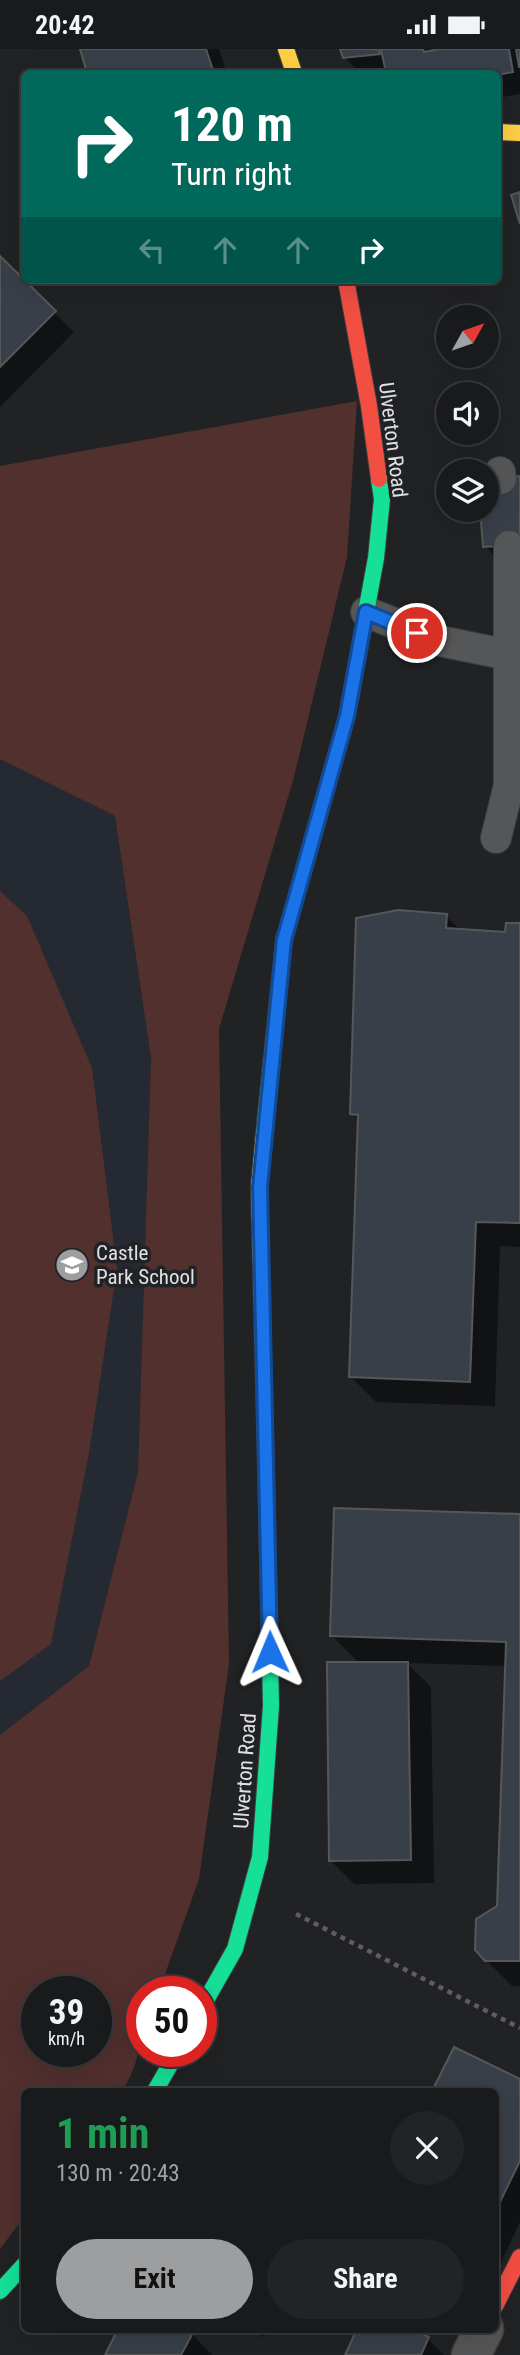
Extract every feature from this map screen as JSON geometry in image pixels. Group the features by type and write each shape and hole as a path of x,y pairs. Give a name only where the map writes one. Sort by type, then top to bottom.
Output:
{"main road":[{"path":"286,49 293,70"},
{"path":"501,132 520,133"},
{"name":"Ulverton Road","path":"217,1981 235,1949 260,1857 271,1706 260,1187 284,940 347,716 376,558 382,499 369,406 347,284"},
{"path":"157,2088 168,2067"},
{"path":"499,2298 520,2257"},
{"path":"0,2291 21,2268"}],"street":[{"path":"471,2355 482,2333"}],"lane":[{"path":"496,838 509,785 515,744 509,655 509,546"},
{"path":"366,612 440,641 509,655"}],"path":[{"path":"289,1911 520,2028"}],"shaded area":[{"path":"357,401 347,557 294,777 219,1029 229,1664 199,1879 164,1976 126,1976 126,2067 134,2067 123,2088 21,2088 21,2221 0,2249 0,1735 89,1666 138,1472 151,1058 115,816 0,759 0,466"},
{"name":"Castle Park School","path":"0,759 115,816 151,1058 138,1472 89,1666 0,1735"},
{"path":"0,891 27,916 92,1068 117,1269 89,1453 51,1644 0,1681"}],"building":[{"path":"80,49 206,49 213,70 86,70"},
{"path":"340,49 379,49 380,54 343,58"},
{"path":"381,49 423,49 424,52 439,49 509,49 513,72 501,74 501,70 385,70"},
{"path":"516,49 520,49 520,67 519,67"},
{"path":"520,192 520,224 511,195"},
{"path":"0,256 21,277 21,284 29,284 56,311 0,367"},
{"path":"520,476 520,545 483,547 481,522 499,522 499,479"},
{"path":"398,910 447,914 446,928 505,932 506,923 520,923 520,1223 476,1222 470,1382 349,1377 358,1115 350,1114 356,918"},
{"path":"334,1508 520,1514 520,1961 485,1961 475,1950 476,1919 497,1906 506,1642 330,1636"},
{"path":"327,1662 408,1662 411,1860 329,1861"},
{"path":"454,2047 520,2079 520,2161 499,2204 499,2088 434,2088"},
{"path":"116,2333 193,2333 181,2355 105,2355"},
{"path":"355,2333 420,2333 429,2337 421,2355 345,2355"}],"traffic: fast":[{"path":"264,1134 284,940 347,716 376,558 382,499 379,479"},
{"path":"217,1981 235,1949 260,1857 271,1706 266,1468"},
{"path":"157,2088 169,2067"},
{"path":"0,2291 21,2268"}],"traffic: slow":[{"path":"286,49 293,70"},
{"path":"501,132 520,133"},
{"path":"264,1134 259,1186 266,1468"}],"traffic: jam":[{"path":"347,284 379,479"},
{"path":"499,2298 520,2257"}],"place":[{"name":"Castle Park School","path":"72,1265"}],"route":[{"path":"270,1652 260,1187 284,940 347,716 366,612 417,633"}]}
